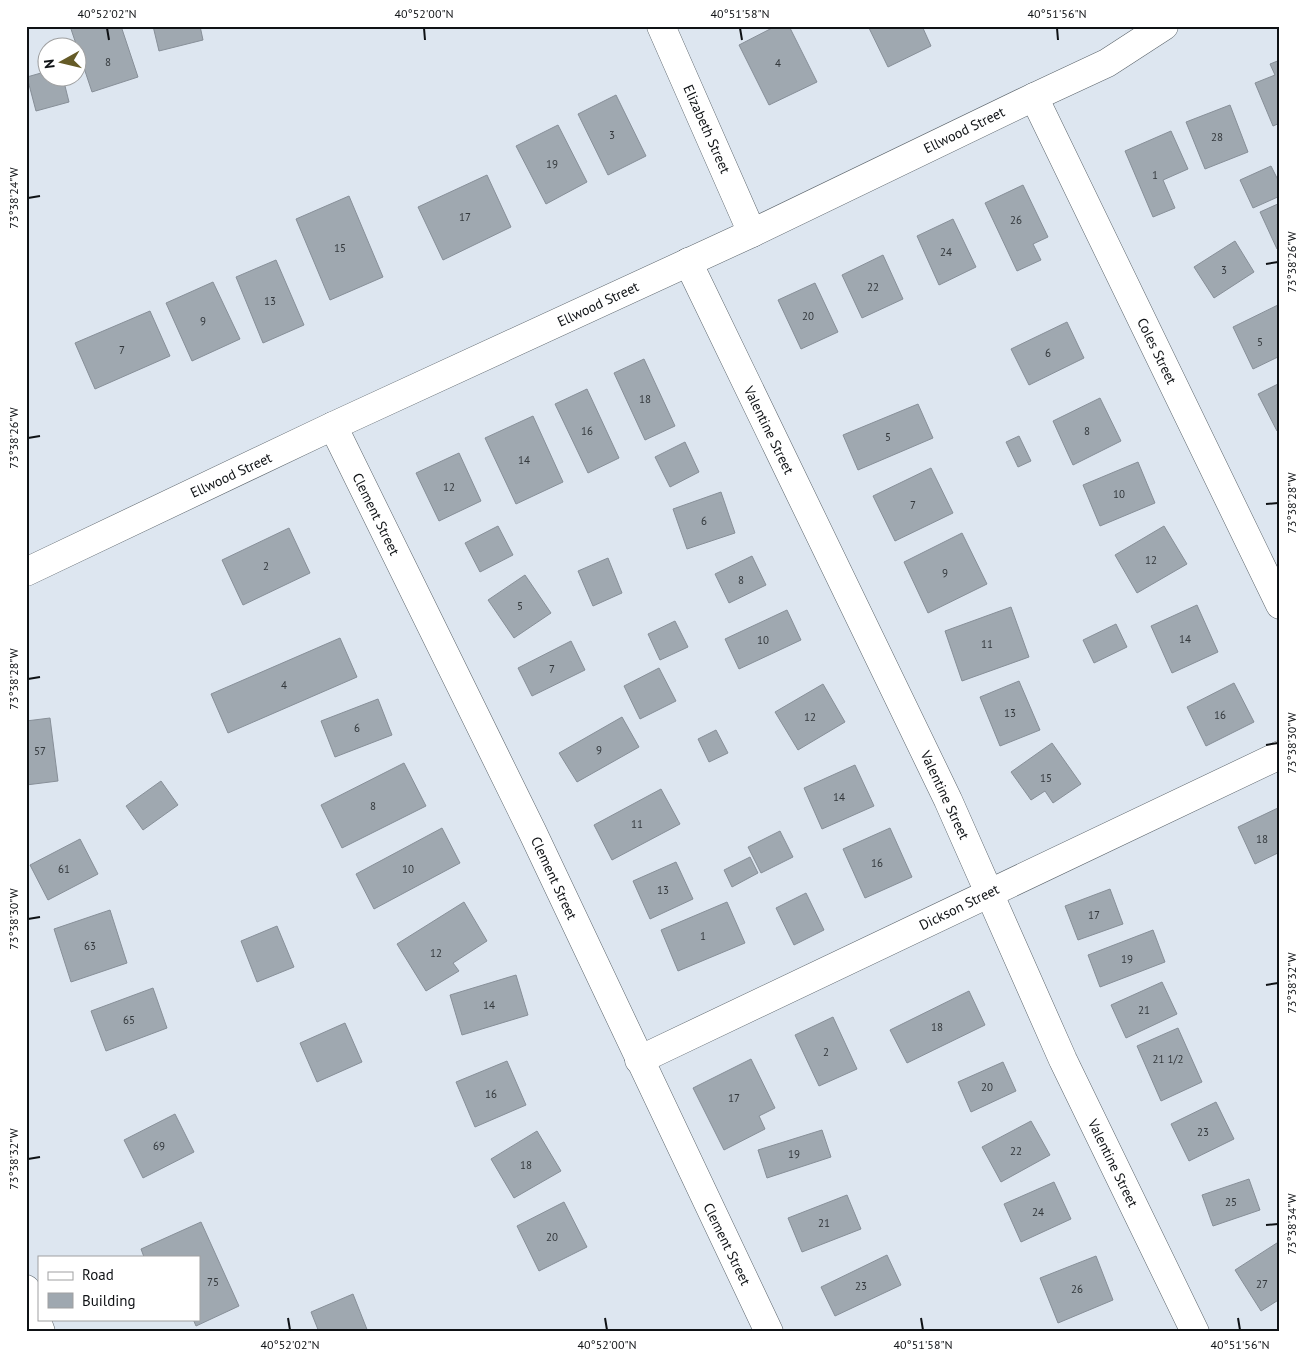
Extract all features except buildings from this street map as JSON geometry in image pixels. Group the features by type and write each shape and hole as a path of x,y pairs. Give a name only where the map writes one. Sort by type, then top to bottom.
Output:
{"street":[{"name":"Elizabeth Street","path":"661,26 752,233"},
{"name":"Ellwood Street","path":"26,572 334,426 752,233 1106,64 1164,26"},
{"name":"Coles Street","path":"1034,97 1280,605"},
{"name":"Valentine Street","path":"688,262 948,800 1062,1060 1195,1332"},
{"name":"Clement Street","path":"334,426 532,831 769,1332"},
{"name":"Dickson Street","path":"639,1060 1280,755"},
{"path":"26,1288 41,1332"}]}
